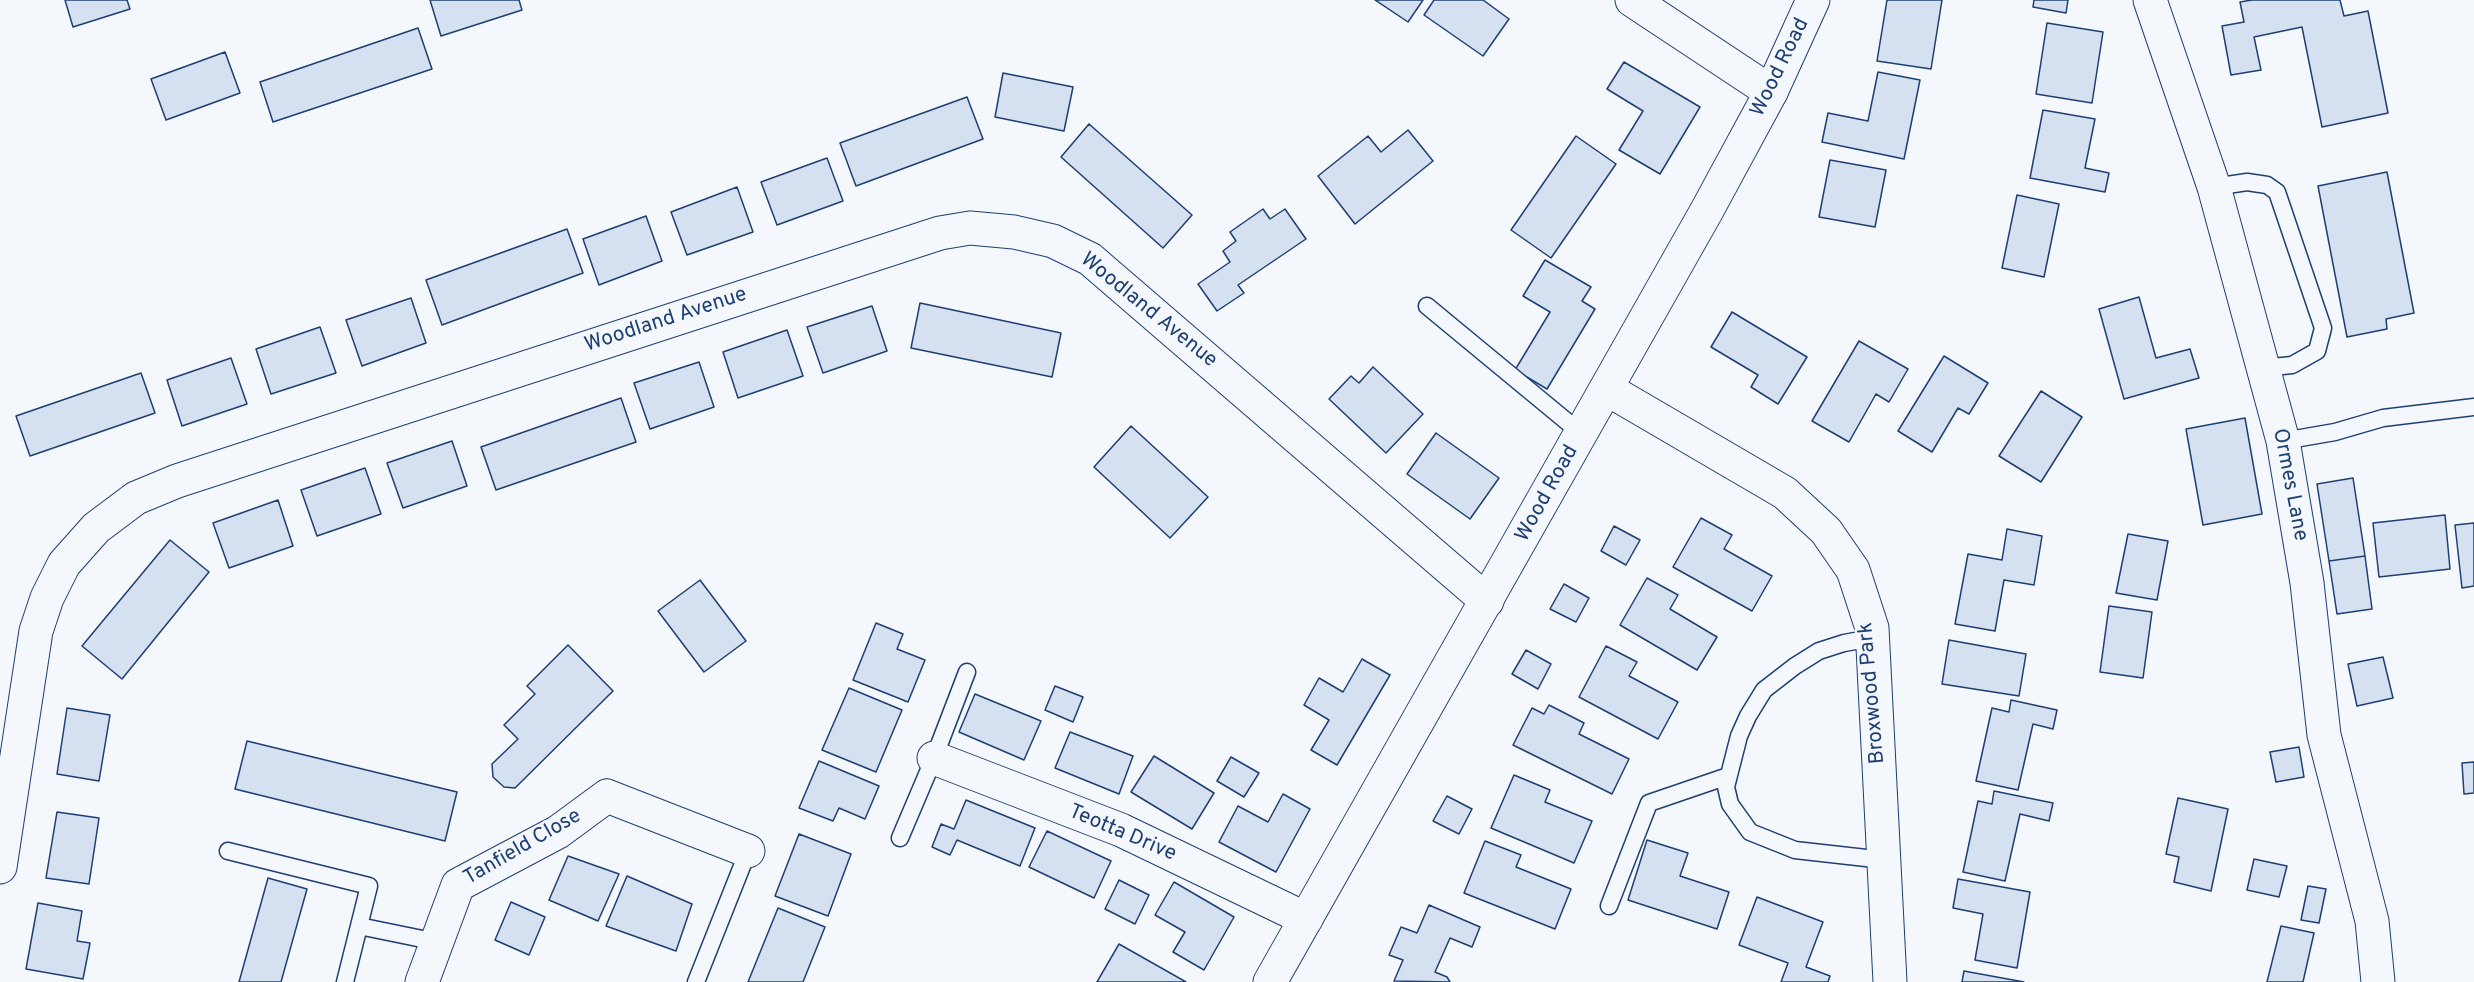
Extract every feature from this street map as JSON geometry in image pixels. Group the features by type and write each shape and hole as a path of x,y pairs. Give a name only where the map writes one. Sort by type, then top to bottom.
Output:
{"street":[{"path":"1632,0 1771,92"},
{"name":"Wood Road","path":"1270,982 1607,389 1771,92 1813,0"},
{"name":"Ormes Lane","path":"2150,0 2214,187 2283,441 2307,583 2324,735 2372,921 2378,982"},
{"name":"Woodland Avenue","path":"0,867 36,631 47,598 64,564 96,528 136,498 188,478 940,233 970,228 1014,232 1053,241 1090,259 1487,601"},
{"name":"Broxwood Park","path":"1607,389 1785,493 1826,531 1853,570 1872,628 1890,982"},
{"name":"Teotta Drive","path":"934,758 1120,830 1306,919"},
{"name":"Tanfield Close","path":"428,980 437,942 458,885 558,832 607,796 748,851"}],"lane":[{"path":"2214,187 2247,182 2267,185 2277,192 2323,328 2318,351 2292,365 2263,368"},
{"path":"1427,306 1582,434"},
{"path":"2283,441 2335,432 2383,418 2474,407"},
{"path":"1872,639 1844,643 1819,651 1764,690 1739,736 1726,787 1730,804 1750,832 1795,850 1884,860"},
{"path":"900,838 967,672"},
{"path":"1609,906 1649,803 1728,776"},
{"path":"228,851 369,886 345,982"},
{"path":"696,982 748,851"},
{"path":"359,926 437,942"}],"building":[{"path":"65,0 127,0 130,9 73,27"},
{"path":"430,0 519,0 522,10 441,36"},
{"path":"1375,0 1423,0 1408,22"},
{"path":"1434,0 1483,0 1509,19 1483,56 1424,15"},
{"path":"1887,0 1942,0 1931,69 1877,61"},
{"path":"2034,0 2068,0 2066,13 2033,7"},
{"path":"2340,0 2344,16 2368,11 2388,113 2322,127 2302,27 2254,37 2261,70 2231,75 2222,26 2244,22 2240,2"},
{"path":"2047,23 2103,32 2092,103 2036,94"},
{"path":"418,28 432,69 273,122 260,82"},
{"path":"225,52 240,93 166,120 151,79"},
{"path":"1624,62 1700,107 1660,174 1619,150 1643,111 1607,89"},
{"path":"1878,72 1920,80 1904,159 1822,142 1828,113 1868,121"},
{"path":"1003,73 1073,87 1064,131 995,117"},
{"path":"967,97 983,139 856,186 840,143"},
{"path":"2043,110 2095,119 2085,168 2109,173 2105,192 2030,178"},
{"path":"1089,124 1192,215 1163,248 1061,157"},
{"path":"1408,130 1433,161 1355,224 1318,176 1368,136 1381,152"},
{"path":"1576,136 1616,164 1551,258 1511,230"},
{"path":"827,158 843,201 777,225 761,182"},
{"path":"1830,160 1886,170 1875,227 1819,217"},
{"path":"2387,172 2414,313 2386,319 2387,329 2347,337 2318,186"},
{"path":"737,187 753,232 687,255 671,212"},
{"path":"2017,195 2059,204 2044,277 2002,268"},
{"path":"1263,209 1270,219 1285,209 1306,239 1238,285 1244,293 1217,311 1198,284 1230,262 1223,251 1236,241 1230,232"},
{"path":"646,216 662,261 599,285 583,239"},
{"path":"567,229 583,273 442,325 426,280"},
{"path":"1545,260 1591,287 1582,301 1595,309 1547,389 1515,370 1550,312 1523,296"},
{"path":"2139,297 2156,358 2190,349 2199,378 2124,399 2099,309"},
{"path":"411,298 426,343 362,366 346,320"},
{"path":"920,303 1061,333 1052,377 911,348"},
{"path":"872,306 887,351 823,373 807,327"},
{"path":"1732,312 1807,357 1778,404 1751,387 1758,375 1711,347"},
{"path":"320,327 336,373 271,394 256,349"},
{"path":"787,330 803,376 738,398 723,352"},
{"path":"1859,341 1908,369 1889,402 1876,394 1849,442 1812,421"},
{"path":"1944,356 1988,383 1969,414 1958,408 1932,452 1898,431"},
{"path":"231,358 247,404 182,426 167,380"},
{"path":"699,362 714,407 650,429 634,383"},
{"path":"1373,367 1423,414 1386,453 1329,399 1351,376 1359,383"},
{"path":"141,373 155,413 30,456 16,416"},
{"path":"2041,391 2082,417 2041,482 1999,456"},
{"path":"621,398 636,442 496,490 481,447"},
{"path":"2245,418 2262,514 2203,525 2186,429"},
{"path":"1131,426 1208,497 1170,538 1094,467"},
{"path":"1436,433 1499,478 1470,519 1407,474"},
{"path":"452,441 467,486 403,508 387,463"},
{"path":"365,468 381,514 317,536 301,490"},
{"path":"2353,478 2365,556 2329,561 2317,484"},
{"path":"278,500 293,546 229,568 213,523"},
{"path":"2445,515 2450,569 2379,577 2373,523"},
{"path":"1701,518 1732,535 1724,549 1772,576 1752,611 1673,567"},
{"path":"2474,523 2474,586 2462,588 2455,525"},
{"path":"1614,526 1640,540 1626,565 1601,551"},
{"path":"2007,529 2042,536 2034,585 2004,580 1995,631 1955,624 1968,554 2002,560"},
{"path":"2128,534 2168,541 2157,600 2116,593"},
{"path":"170,540 209,572 122,679 82,646"},
{"path":"2365,556 2372,609 2337,614 2329,561"},
{"path":"1647,578 1678,595 1670,609 1717,637 1697,670 1620,625"},
{"path":"700,580 746,641 704,672 658,611"},
{"path":"1564,584 1589,598 1576,622 1550,609"},
{"path":"2109,606 2152,612 2143,678 2100,672"},
{"path":"876,623 903,634 897,649 925,660 908,702 853,680"},
{"path":"1949,640 2026,654 2019,696 1942,684"},
{"path":"568,645 613,691 515,788 504,787 493,777 492,764 518,739 504,725 535,694 527,686"},
{"path":"1606,646 1637,662 1629,676 1678,702 1658,739 1579,697"},
{"path":"1526,650 1551,664 1538,689 1512,674"},
{"path":"2383,657 2393,698 2357,706 2348,664"},
{"path":"1362,659 1390,675 1337,765 1311,750 1329,720 1304,705 1319,678 1343,692"},
{"path":"1055,686 1083,697 1073,722 1045,710"},
{"path":"849,688 902,710 876,772 822,750"},
{"path":"975,694 1041,721 1024,760 959,732"},
{"path":"2011,700 2057,710 2053,729 2033,724 2018,790 1976,781 1992,708 2009,712"},
{"path":"1549,705 1584,723 1579,734 1629,759 1612,794 1513,745 1532,708 1544,714"},
{"path":"67,708 110,715 99,781 57,774"},
{"path":"1070,732 1133,756 1119,794 1055,768"},
{"path":"247,741 457,792 445,841 235,789"},
{"path":"2299,747 2304,777 2276,782 2270,752"},
{"path":"1154,756 1214,793 1192,829 1131,792"},
{"path":"1231,757 1259,773 1244,797 1217,781"},
{"path":"819,761 879,786 865,819 839,808 833,821 799,808"},
{"path":"2474,762 2474,793 2464,794 2462,763"},
{"path":"1514,775 1550,790 1545,802 1592,821 1574,863 1491,828"},
{"path":"1994,791 2053,803 2049,821 2020,814 2005,881 1963,872 1978,801 1992,804"},
{"path":"1283,794 1310,809 1276,872 1219,842 1238,806 1268,822"},
{"path":"1447,796 1472,809 1459,834 1433,821"},
{"path":"2178,798 2228,809 2211,891 2174,882 2179,857 2166,854"},
{"path":"966,800 1035,828 1020,866 957,840 950,855 932,847 941,824 954,829"},
{"path":"57,812 99,818 89,884 46,878"},
{"path":"1047,831 1111,861 1094,898 1029,867"},
{"path":"799,834 851,854 828,916 775,896"},
{"path":"1647,840 1688,853 1680,876 1729,892 1717,929 1628,900"},
{"path":"1485,841 1521,855 1516,867 1571,889 1555,929 1464,893"},
{"path":"568,856 619,874 598,921 549,900"},
{"path":"2254,859 2287,866 2279,897 2247,890"},
{"path":"627,876 692,904 676,951 606,926"},
{"path":"268,878 307,889 281,982 239,982"},
{"path":"1958,879 2030,892 2017,968 1975,960 1983,914 1953,908"},
{"path":"1119,880 1149,895 1135,924 1105,909"},
{"path":"1174,882 1234,917 1204,970 1173,952 1185,932 1155,915"},
{"path":"2308,886 2326,889 2319,923 2301,920"},
{"path":"1757,897 1823,922 1806,967 1830,976 1828,982 1781,982 1788,963 1739,945"},
{"path":"511,902 545,917 529,955 495,940"},
{"path":"38,903 82,911 77,941 90,943 83,979 26,969"},
{"path":"1429,905 1480,927 1472,947 1450,938 1435,972 1447,977 1450,982 1394,981 1403,960 1389,955 1401,927 1417,933"},
{"path":"778,908 825,927 803,982 748,982"},
{"path":"2281,926 2314,933 2303,982 2267,982"},
{"path":"1119,944 1186,982 1097,982"},
{"path":"1964,971 2024,982 1962,982"}]}
